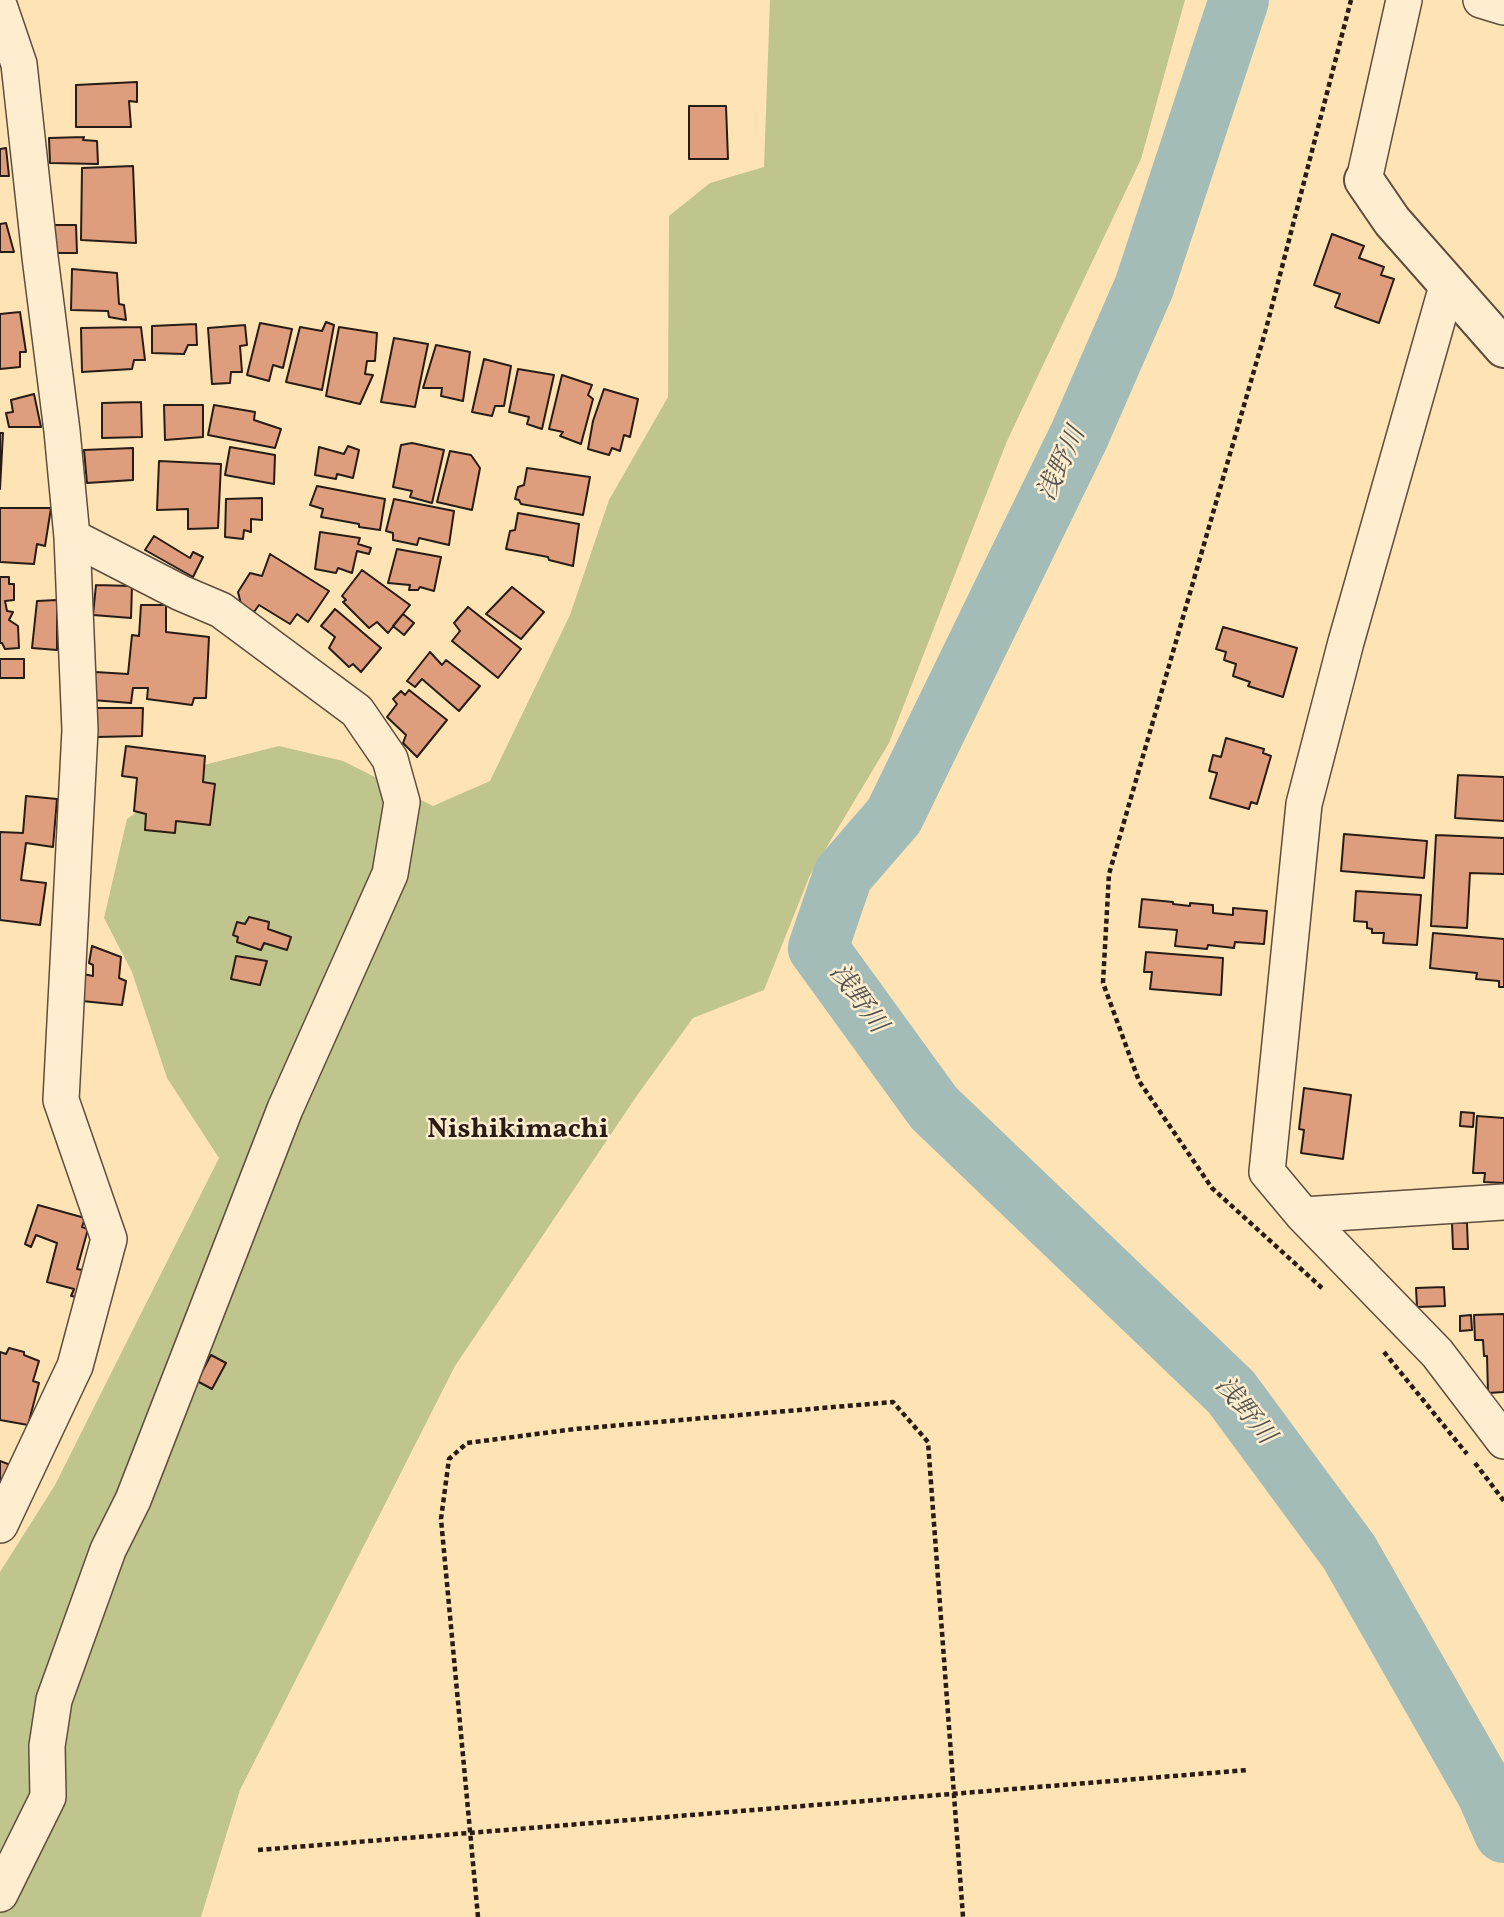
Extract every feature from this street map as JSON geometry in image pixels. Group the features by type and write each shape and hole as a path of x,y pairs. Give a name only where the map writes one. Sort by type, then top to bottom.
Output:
{"street":[{"path":"1404,0 1364,180 1392,221 1504,348"},
{"path":"1482,0 1504,6"},
{"path":"0,8 19,64 72,537 80,730 61,1100 109,1239 75,1366 0,1525"},
{"path":"1447,286 1346,642 1304,804 1267,1172 1303,1215 1437,1353 1504,1441"},
{"path":"0,1894 48,1797 47,1746 54,1700 108,1550 133,1500 285,1109 390,874 402,802 390,759 357,711 221,610 181,593 72,537"},
{"path":"1303,1215 1504,1202"}],"path":[{"path":"1332,1297 1212,1188 1139,1081 1103,984 1109,874 1266,329 1351,0"},
{"path":"1379,1346 1504,1501"},
{"path":"478,1917 442,1520 449,1459 467,1443 575,1429 892,1402 928,1442 963,1917"},
{"path":"258,1850 1248,1770"}],"green space":[{"path":"770,0 1185,0 1141,159 1007,441 889,743 810,875 764,990 693,1018 638,1094 455,1366 240,1790 201,1917 0,1917 0,1572 55,1485 219,1158 167,1078 132,972 104,918 127,819 204,765 279,746 343,761 433,806 490,781 570,615 609,500 668,397 669,216 710,183 764,167"}],"building":[{"path":"137,82 137,102 129,101 131,127 76,127 76,85"},
{"path":"689,106 726,106 728,159 689,159"},
{"path":"84,137 83,140 97,141 98,164 50,163 49,138"},
{"path":"6,148 9,176 0,176 0,149"},
{"path":"133,166 136,243 81,240 82,168"},
{"path":"6,223 14,252 0,252 0,224"},
{"path":"49,225 76,225 77,253 52,253"},
{"path":"1332,234 1364,246 1359,258 1384,267 1381,275 1394,279 1379,323 1335,307 1340,294 1314,285"},
{"path":"72,269 117,273 119,304 124,305 126,320 109,317 108,311 71,310"},
{"path":"20,312 26,352 20,352 20,367 0,369 0,314"},
{"path":"326,322 334,325 322,390 286,382 300,327 322,331"},
{"path":"260,323 292,329 283,368 273,365 269,381 247,375"},
{"path":"196,324 197,345 188,345 184,354 152,353 152,326"},
{"path":"245,325 247,345 240,346 242,372 231,372 230,383 212,384 208,328"},
{"path":"141,327 145,360 134,360 132,369 82,372 81,328"},
{"path":"339,327 377,333 375,361 367,361 365,374 373,375 360,404 326,396"},
{"path":"394,338 428,344 415,407 381,402"},
{"path":"436,345 470,352 463,401 441,396 442,388 423,388"},
{"path":"484,359 511,366 504,406 495,406 492,416 472,412"},
{"path":"518,369 554,375 542,429 527,424 529,417 509,412"},
{"path":"562,375 592,385 588,395 593,399 581,444 560,436 563,432 549,429"},
{"path":"604,389 638,399 630,437 624,435 620,451 612,448 609,455 588,449 593,421"},
{"path":"34,394 41,427 9,427 6,413 13,412 11,400"},
{"path":"141,402 142,437 102,438 102,403"},
{"path":"164,405 203,405 203,437 165,440"},
{"path":"214,405 255,412 254,420 281,429 275,448 208,435"},
{"path":"0,433 3,433 0,489"},
{"path":"412,443 444,450 432,503 410,497 412,491 393,487 401,445"},
{"path":"348,446 359,450 353,478 337,474 336,479 315,475 319,447 344,454"},
{"path":"230,447 275,455 274,484 225,475"},
{"path":"133,448 133,480 87,483 84,450"},
{"path":"450,451 471,455 480,468 472,510 437,502"},
{"path":"159,461 221,464 218,528 188,529 188,509 157,510"},
{"path":"527,468 590,477 583,515 521,504 515,499 518,487 524,485"},
{"path":"317,486 385,499 380,530 321,517 323,509 310,505"},
{"path":"262,498 262,520 251,519 251,532 244,530 243,539 225,537 226,499"},
{"path":"394,499 454,511 449,545 419,538 417,545 393,540 393,533 386,531"},
{"path":"0,508 51,508 45,546 37,544 34,564 0,562"},
{"path":"518,513 579,524 573,566 549,560 548,557 506,549 510,531 515,530"},
{"path":"320,532 360,538 358,544 371,548 369,554 357,551 352,573 338,568 336,573 315,569"},
{"path":"154,536 190,558 193,552 203,557 193,577 145,550"},
{"path":"397,549 441,557 434,591 420,587 418,590 409,590 410,585 388,583"},
{"path":"270,554 329,591 308,622 297,614 290,624 259,605 254,612 241,604 238,592 250,573 262,576"},
{"path":"362,570 410,605 388,633 377,622 369,628 343,602 346,600 342,596"},
{"path":"0,577 9,577 9,584 14,584 14,600 5,601 7,611 13,612 9,620 18,626 19,648 5,649 0,643"},
{"path":"96,585 132,586 131,618 93,615"},
{"path":"512,587 544,612 521,639 486,614"},
{"path":"57,600 57,650 32,648 37,601"},
{"path":"141,605 166,605 166,632 209,637 206,698 194,698 192,705 147,699 148,688 133,688 131,703 92,700 95,672 128,674 132,635 139,636"},
{"path":"468,607 521,649 498,678 452,641 460,631 454,623"},
{"path":"335,609 381,648 361,672 353,664 349,667 329,648 335,637 321,626"},
{"path":"403,614 414,623 404,635 393,626"},
{"path":"1223,627 1297,648 1283,697 1248,686 1250,682 1233,676 1236,664 1224,660 1226,652 1216,649"},
{"path":"430,652 442,665 446,660 480,686 459,711 422,679 415,687 407,681"},
{"path":"0,659 24,659 24,678 0,678"},
{"path":"409,690 447,720 417,757 403,743 406,735 387,717 397,704 393,699 401,691 405,695"},
{"path":"97,708 143,708 142,736 97,737"},
{"path":"1226,738 1264,749 1263,753 1271,756 1257,804 1251,802 1249,809 1210,798 1217,773 1209,771 1213,755 1221,757"},
{"path":"126,746 205,756 203,782 215,784 210,825 176,821 175,833 145,830 146,814 134,811 137,778 122,776"},
{"path":"1458,775 1504,777 1504,821 1455,818"},
{"path":"26,796 57,799 53,847 26,843 21,880 46,883 40,925 0,920 0,832 23,833"},
{"path":"1344,834 1427,841 1424,878 1341,871"},
{"path":"1436,835 1504,838 1504,874 1470,873 1467,928 1431,926"},
{"path":"1356,891 1421,895 1417,945 1383,943 1384,933 1372,933 1372,929 1367,928 1367,922 1354,921"},
{"path":"1142,899 1190,906 1190,903 1213,905 1213,913 1233,915 1233,908 1267,911 1264,944 1235,942 1234,948 1208,945 1207,949 1175,946 1177,930 1139,927"},
{"path":"249,917 269,922 268,929 291,937 287,950 264,943 261,950 237,942 238,937 233,935 237,922 245,924"},
{"path":"1433,933 1504,939 1504,987 1499,987 1499,981 1476,979 1477,973 1430,968"},
{"path":"92,946 121,957 119,978 126,981 122,1005 82,1001 83,974 93,976 93,965 89,963"},
{"path":"1146,952 1223,958 1221,995 1150,989 1152,972 1144,972"},
{"path":"236,956 267,961 260,985 231,979"},
{"path":"1304,1088 1351,1095 1343,1159 1301,1153 1304,1130 1299,1129"},
{"path":"1461,1112 1474,1113 1473,1127 1460,1126"},
{"path":"1477,1116 1504,1118 1504,1183 1484,1182 1485,1173 1473,1173"},
{"path":"38,1205 85,1218 82,1227 88,1229 77,1269 88,1271 83,1298 71,1296 74,1289 47,1282 57,1243 36,1235 31,1247 25,1244"},
{"path":"1452,1223 1467,1223 1468,1249 1453,1249"},
{"path":"1444,1287 1445,1306 1417,1307 1416,1288"},
{"path":"1504,1314 1504,1392 1488,1393 1487,1356 1484,1356 1483,1340 1475,1340 1474,1315"},
{"path":"1471,1315 1472,1330 1460,1331 1460,1316"},
{"path":"9,1348 24,1352 24,1355 39,1361 33,1381 39,1383 28,1425 0,1420 0,1352 6,1354"},
{"path":"211,1355 226,1363 212,1389 197,1381"},
{"path":"0,1461 13,1466 0,1492"}],"waterway":[{"name":"浅野川","path":"1239,0 1144,287 1079,436 894,816 843,875 818,948 934,1108 1231,1392 1349,1552 1487,1794 1504,1833"}],"district":[{"name":"Nishikimachi","path":"518,1132"}]}
